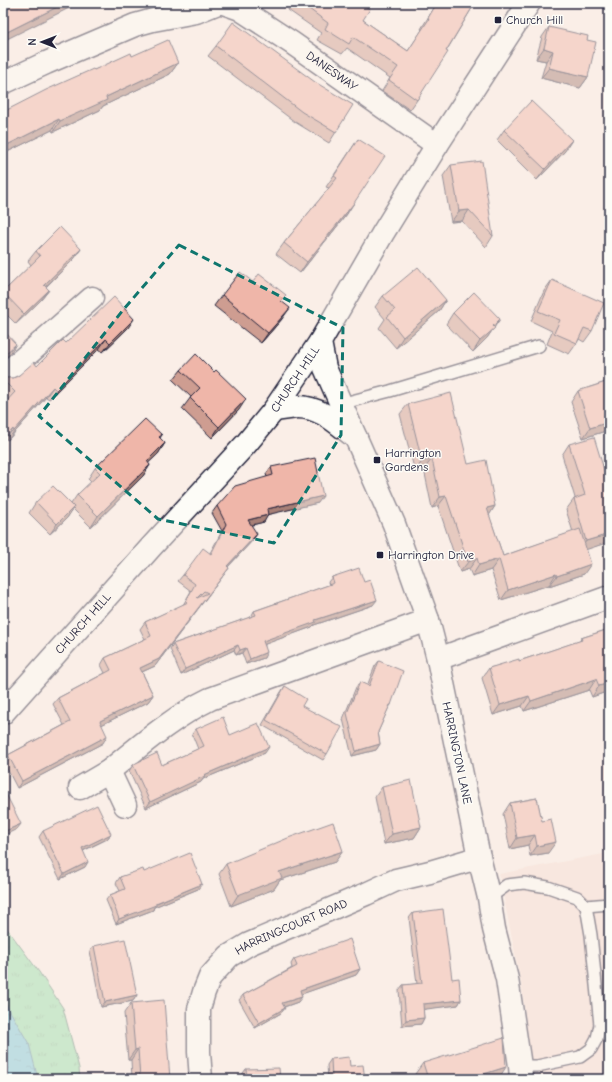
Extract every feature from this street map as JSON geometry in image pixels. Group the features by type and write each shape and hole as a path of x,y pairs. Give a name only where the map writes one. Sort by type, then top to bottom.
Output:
{"street":[{"path":"3,83 135,25 196,12 218,3"},
{"name":"DANESWAY","path":"223,3 240,9 292,43 437,145"},
{"name":"CHURCH HILL","path":"3,713 152,546 246,444 274,410 320,342 383,233 437,145 530,3"},
{"path":"3,376 92,298"},
{"name":"HARRINGTON LANE","path":"320,342 325,368 394,524 428,620 438,659 478,857 489,898 494,929 507,980 521,1072"},
{"name":"HARRINGTON LANE","path":"274,410 297,407 314,409 330,418 356,438"},
{"path":"438,659 609,597"},
{"path":"80,788 109,771 185,712 210,699 428,620"},
{"path":"109,771 125,805"},
{"name":"HARRINGCOURT ROAD","path":"201,1079 199,1052 199,1009 210,977 229,956 249,944 396,880 467,862 478,857"}],"lane":[{"path":"340,404 390,391 539,346"},
{"path":"489,898 507,885 524,883 548,887 577,898 586,906 591,935 600,1025 597,1038 591,1049 580,1057 537,1066 521,1072"},
{"path":"586,906 609,904"}],"highlighted area":[{"path":"179,245 343,328 341,435 274,543 158,519 39,416 123,310"}],"shaded area":[{"path":"609,736 609,1079 533,1079 522,987 499,874 603,854 605,738"}],"green space":[{"path":"3,923 63,1008 79,1068 80,1079 3,1079"}],"water":[{"path":"3,999 29,1044 38,1079 3,1079"}],"building":[{"path":"3,3 65,3 3,34"},
{"path":"301,3 359,3 370,9 363,20 408,51 429,19 428,18 437,3 475,3 446,51 448,52 417,100 389,80 398,67 353,37 349,44 325,29 328,23"},
{"path":"233,22 315,82 353,105 336,132 302,112 216,46"},
{"path":"549,27 588,36 587,40 596,42 588,77 549,68 553,51 544,48"},
{"path":"168,40 178,63 106,97 107,100 60,121 59,119 3,147 3,112 46,90 93,69 94,70 131,53 132,56"},
{"path":"531,101 572,140 545,169 504,130"},
{"path":"358,139 385,156 354,203 307,262 284,243 337,178 334,176"},
{"path":"482,161 493,236 469,210 459,211 451,165"},
{"path":"60,227 81,249 44,285 49,290 24,314 3,292 40,256 36,251"},
{"path":"418,267 446,300 403,337 387,317 395,310 383,296"},
{"path":"240,272 253,282 259,274 286,295 281,301 290,308 268,333 222,295"},
{"path":"552,280 604,303 592,331 584,328 577,343 554,333 560,320 538,311"},
{"path":"474,292 500,319 493,326 495,328 480,341 453,313"},
{"path":"114,297 134,319 110,343 106,339 56,390 53,387 14,431 13,429 3,440 3,405 15,392 3,380 3,376 6,378 13,378 18,376 34,362 37,366 63,340 66,343"},
{"path":"3,330 16,344 3,356"},
{"path":"196,354 214,372 216,370 246,399 219,427 190,398 200,388 181,370"},
{"path":"609,381 609,422 590,428 578,391"},
{"path":"451,393 468,464 486,460 495,506 487,508 503,556 580,529 591,564 557,576 556,574 508,590 499,559 479,565 477,558 468,562 446,496 440,497 432,459 422,461 408,404"},
{"path":"145,419 162,435 159,437 165,443 147,461 150,465 98,516 77,495 100,473 95,468"},
{"path":"594,437 609,486 609,534 586,541 574,499 585,495 569,444"},
{"path":"315,458 323,496 267,509 268,515 248,520 257,534 227,566 229,568 159,659 140,668 153,695 100,721 107,736 22,781 8,755 70,722 58,698 111,670 105,658 151,636 145,622 188,602 186,601 195,584 183,575 203,548 211,554 226,524 217,506 235,486 273,475 271,467","holes":["204,591 208,593 197,598"]},
{"path":"53,486 74,507 57,524 36,502"},
{"path":"359,568 364,582 370,580 377,600 315,620 316,622 263,641 267,652 250,659 246,648 240,650 238,645 185,669 173,644 256,615 254,611 334,583 332,577"},
{"path":"609,629 609,683 599,686 596,679 531,701 529,696 500,705 489,668 519,659 519,661 582,640 581,638"},
{"path":"379,661 403,671 391,705 378,732 380,744 356,751 347,713 360,682 369,686"},
{"path":"285,686 306,699 302,706 342,727 327,754 266,720"},
{"path":"223,717 230,735 258,723 269,747 204,775 205,776 150,802 133,765 157,753 162,765 204,746 196,729"},
{"path":"411,780 421,827 392,834 382,787"},
{"path":"3,788 21,824 3,832"},
{"path":"537,798 542,821 551,819 556,842 537,846 535,835 517,838 510,803"},
{"path":"97,805 111,834 82,848 88,862 64,874 43,831"},
{"path":"333,822 343,851 279,872 282,878 238,895 226,864 288,838"},
{"path":"190,853 202,884 156,903 156,905 119,919 110,895 125,889 120,877 143,869 144,872"},
{"path":"443,909 452,979 459,978 461,1000 423,1004 424,1018 406,1020 403,985 422,983 413,913"},
{"path":"125,939 137,995 105,1002 94,946"},
{"path":"350,939 360,969 300,990 302,997 282,1003 285,1008 259,1023 243,995 297,966 294,959"},
{"path":"164,1000 170,1079 140,1079 138,1049 135,1050 131,1003"},
{"path":"504,1038 506,1067 468,1079 428,1079 423,1063"},
{"path":"349,1057 350,1066 363,1065 365,1079 332,1079 331,1059"},
{"path":"279,1068 280,1079 247,1079 246,1069"}],"place":[{"name":"Church Hill","path":"498,20"},
{"name":"Harrington Gardens","path":"377,460"},
{"name":"Harrington Drive","path":"380,555"}]}
